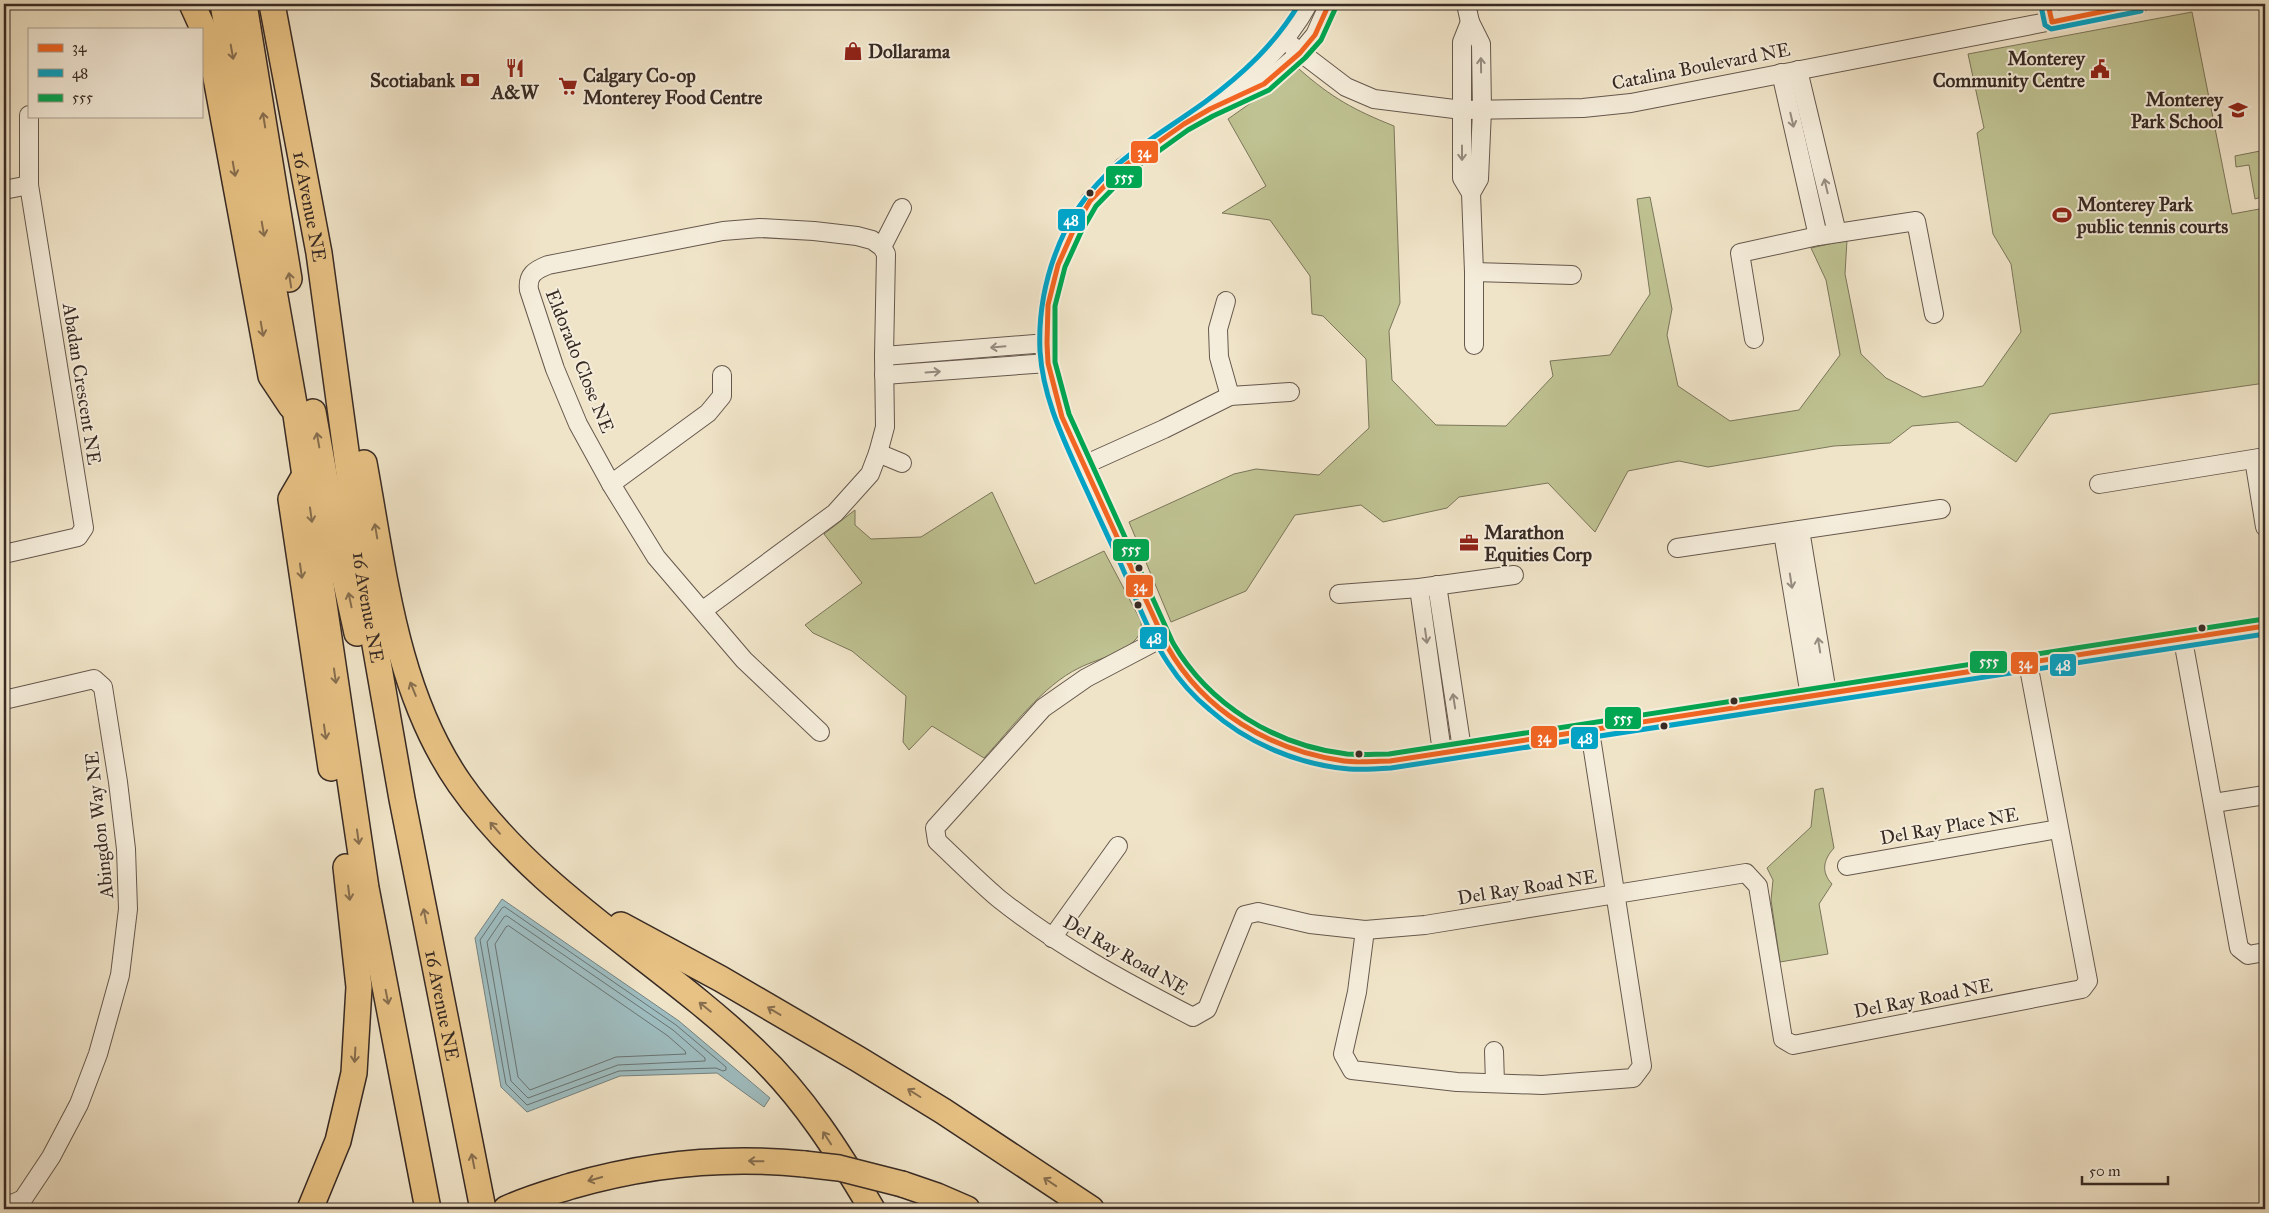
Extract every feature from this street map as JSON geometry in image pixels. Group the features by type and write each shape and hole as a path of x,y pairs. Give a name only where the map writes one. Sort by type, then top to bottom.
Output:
{"highway":[{"path":"192,4 212,56 271,376 296,415"},
{"path":"223,4 296,415 366,888 428,1209"},
{"path":"244,4 300,346 333,524 375,715 402,799"},
{"name":"16 Avenue NE","path":"272,4 319,254 363,576 402,799 483,1209"},
{"path":"279,35 281,4"},
{"path":"328,318 347,370 383,567 407,675 429,729 459,783 495,829 528,864 582,912 674,982 755,1051 786,1082 816,1121 872,1209"},
{"path":"305,475 291,499 349,891 359,987 354,1073 338,1141 310,1209"},
{"path":"528,864 587,906 721,980 884,1074 1091,1209"},
{"path":"506,1209 538,1196 604,1177 656,1166 748,1161 839,1168 902,1184 967,1209"}],"street":[{"path":"1210,109 1250,77 1283,39 1308,4"},
{"path":"1329,4 1315,35 1300,53 1264,84 1210,109 1184,124 1123,167 1090,201 1074,229 1058,265 1048,305 1048,364 1062,417 1162,638 1182,671 1216,706 1251,732 1285,747 1310,754 1346,761 1390,761 2265,626"},
{"path":"1466,4 1470,22 1481,44 1482,110 1479,178 1471,193"},
{"path":"2048,4 2052,22"},
{"name":"Catalina Boulevard NE","path":"1283,39 1346,87 1374,98 1462,110 1583,108 1630,103 2139,4"},
{"path":"1470,22 1462,42 1462,178 1471,193 1474,344"},
{"path":"1790,71 1836,234"},
{"path":"1790,71 1818,236"},
{"name":"Abadan Crescent NE","path":"4,554 78,538 84,528 29,185 29,118"},
{"path":"4,190 29,185"},
{"path":"702,611 835,513 870,474 885,427 884,356 887,262 882,246 902,208"},
{"path":"1754,339 1740,253 1818,236 1916,222 1934,314"},
{"name":"Eldorado Close NE","path":"820,732 744,660 656,557 611,484 578,424 528,290 530,276 537,269 548,265 723,231 760,228 814,231 857,236 872,240 882,246"},
{"path":"1474,272 1572,275"},
{"path":"1226,301 1218,329 1219,357 1230,396"},
{"path":"884,356 1047,344"},
{"path":"884,375 1048,364"},
{"path":"611,484 708,413 722,396 722,375"},
{"path":"1084,465 1164,429 1230,396 1290,392"},
{"path":"878,453 902,463"},
{"path":"2099,484 2260,458 2265,527"},
{"path":"1677,548 1941,509"},
{"path":"1791,531 1819,695"},
{"path":"1339,594 1428,587 1514,575"},
{"path":"1428,587 1442,752"},
{"path":"1428,587 1462,749"},
{"name":"Del Ray Road NE","path":"1162,638 1086,678 1043,708 935,828 936,841 998,897 1052,938 1127,983 1193,1017 1207,1009 1245,915 1258,912 1310,924 1365,930 1425,925 1746,873 1758,886 1782,1039 1793,1045 2082,989 2088,981 2028,662"},
{"path":"2183,640 2240,948 2248,955 2265,952"},
{"name":"Abingdon Way NE","path":"4,700 94,679 103,686 126,849 128,909 120,975 98,1054 79,1104 51,1157 23,1199 10,1205 4,1201"},
{"path":"1365,930 1357,992 1343,1054 1352,1070 1457,1082 1542,1085 1633,1078 1642,1066 1617,894 1590,731"},
{"path":"2214,803 2265,795"},
{"name":"Del Ray Place NE","path":"1847,866 2058,829"},
{"path":"1052,938 1118,846"},
{"path":"1494,1051 1495,1083"}],"green space":[{"path":"2192,12 2232,214 2265,208 2265,383 2050,414 2016,462 1958,422 1912,426 1890,443 1834,446 1708,467 1679,461 1628,471 1595,532 1548,483 1459,497 1447,508 1383,522 1361,505 1295,515 1246,591 1171,622 1129,522 1234,474 1256,469 1319,475 1369,428 1366,359 1323,316 1312,314 1310,276 1270,220 1222,213 1266,186 1228,119 1299,69 1322,88 1344,102 1394,126 1400,303 1389,331 1392,380 1436,425 1506,426 1553,376 1550,361 1610,355 1650,294 1637,199 1650,197 1672,309 1667,335 1678,386 1730,421 1799,410 1840,355 1826,280 1811,248 1847,240 1845,274 1861,354 1886,378 1923,397 1983,386 2021,332 2011,264 1993,234 1977,133 1984,128 1968,54"},
{"path":"2265,150 2265,196 2255,199 2249,165 2236,167 2235,156"},
{"path":"992,492 1035,584 1104,551 1141,621 1141,631 1136,639 1120,651 1079,668 1053,685 1028,708 984,758 932,726 909,750 903,742 906,696 852,651 813,633 805,625 862,583 824,534 855,510 855,525 871,539 921,537"},
{"path":"1823,788 1834,848 1825,866 1826,875 1832,884 1819,904 1828,954 1780,962 1771,900 1773,880 1767,868 1811,827 1815,790"}],"water":[{"path":"502,899 679,1021 770,1098 764,1107 717,1073 620,1076 527,1112 501,1087 475,938"}],"transit line":[{"name":"48","path":"1299,4 1280,32 1245,69 1205,102 1127,157 1093,188 1066,229 1054,258 1049,273 1041,319 1040,351 1042,368 1054,416 1147,625 1160,651 1187,688 1198,700 1240,733 1275,750 1311,763 1349,769 1391,768 2265,634"},
{"name":"34","path":"1329,4 1315,35 1300,53 1264,84 1210,109 1184,124 1123,167 1090,201 1074,229 1058,265 1048,305 1048,363 1062,417 1167,646 1182,669 1200,690 1242,724 1265,737 1317,756 1350,762 1390,761 2265,626"},
{"name":"34","path":"2048,4 2052,22 2139,4"},
{"name":"48","path":"2041,6 2045,25 2051,29 2141,11"},
{"name":"555","path":"1336,7 1321,40 1305,58 1269,90 1188,130 1128,173 1096,206 1081,232 1065,267 1055,306 1055,362 1069,414 1173,643 1205,685 1247,719 1270,732 1295,742 1321,749 1347,754 1389,754 2264,619"}],"place":[{"name":"Dollarama","path":"853,51"},
{"name":"A&W","path":"515,68"},
{"name":"Monterey Community Centre","path":"2100,69"},
{"name":"Scotiabank","path":"470,80"},
{"name":"Calgary Co-op Monterey Food Centre","path":"568,86"},
{"name":"Monterey Park School","path":"2238,110"},
{"name":"Monterey Park public tennis courts","path":"2062,215"},
{"name":"Marathon Equities Corp","path":"1469,543"}]}
